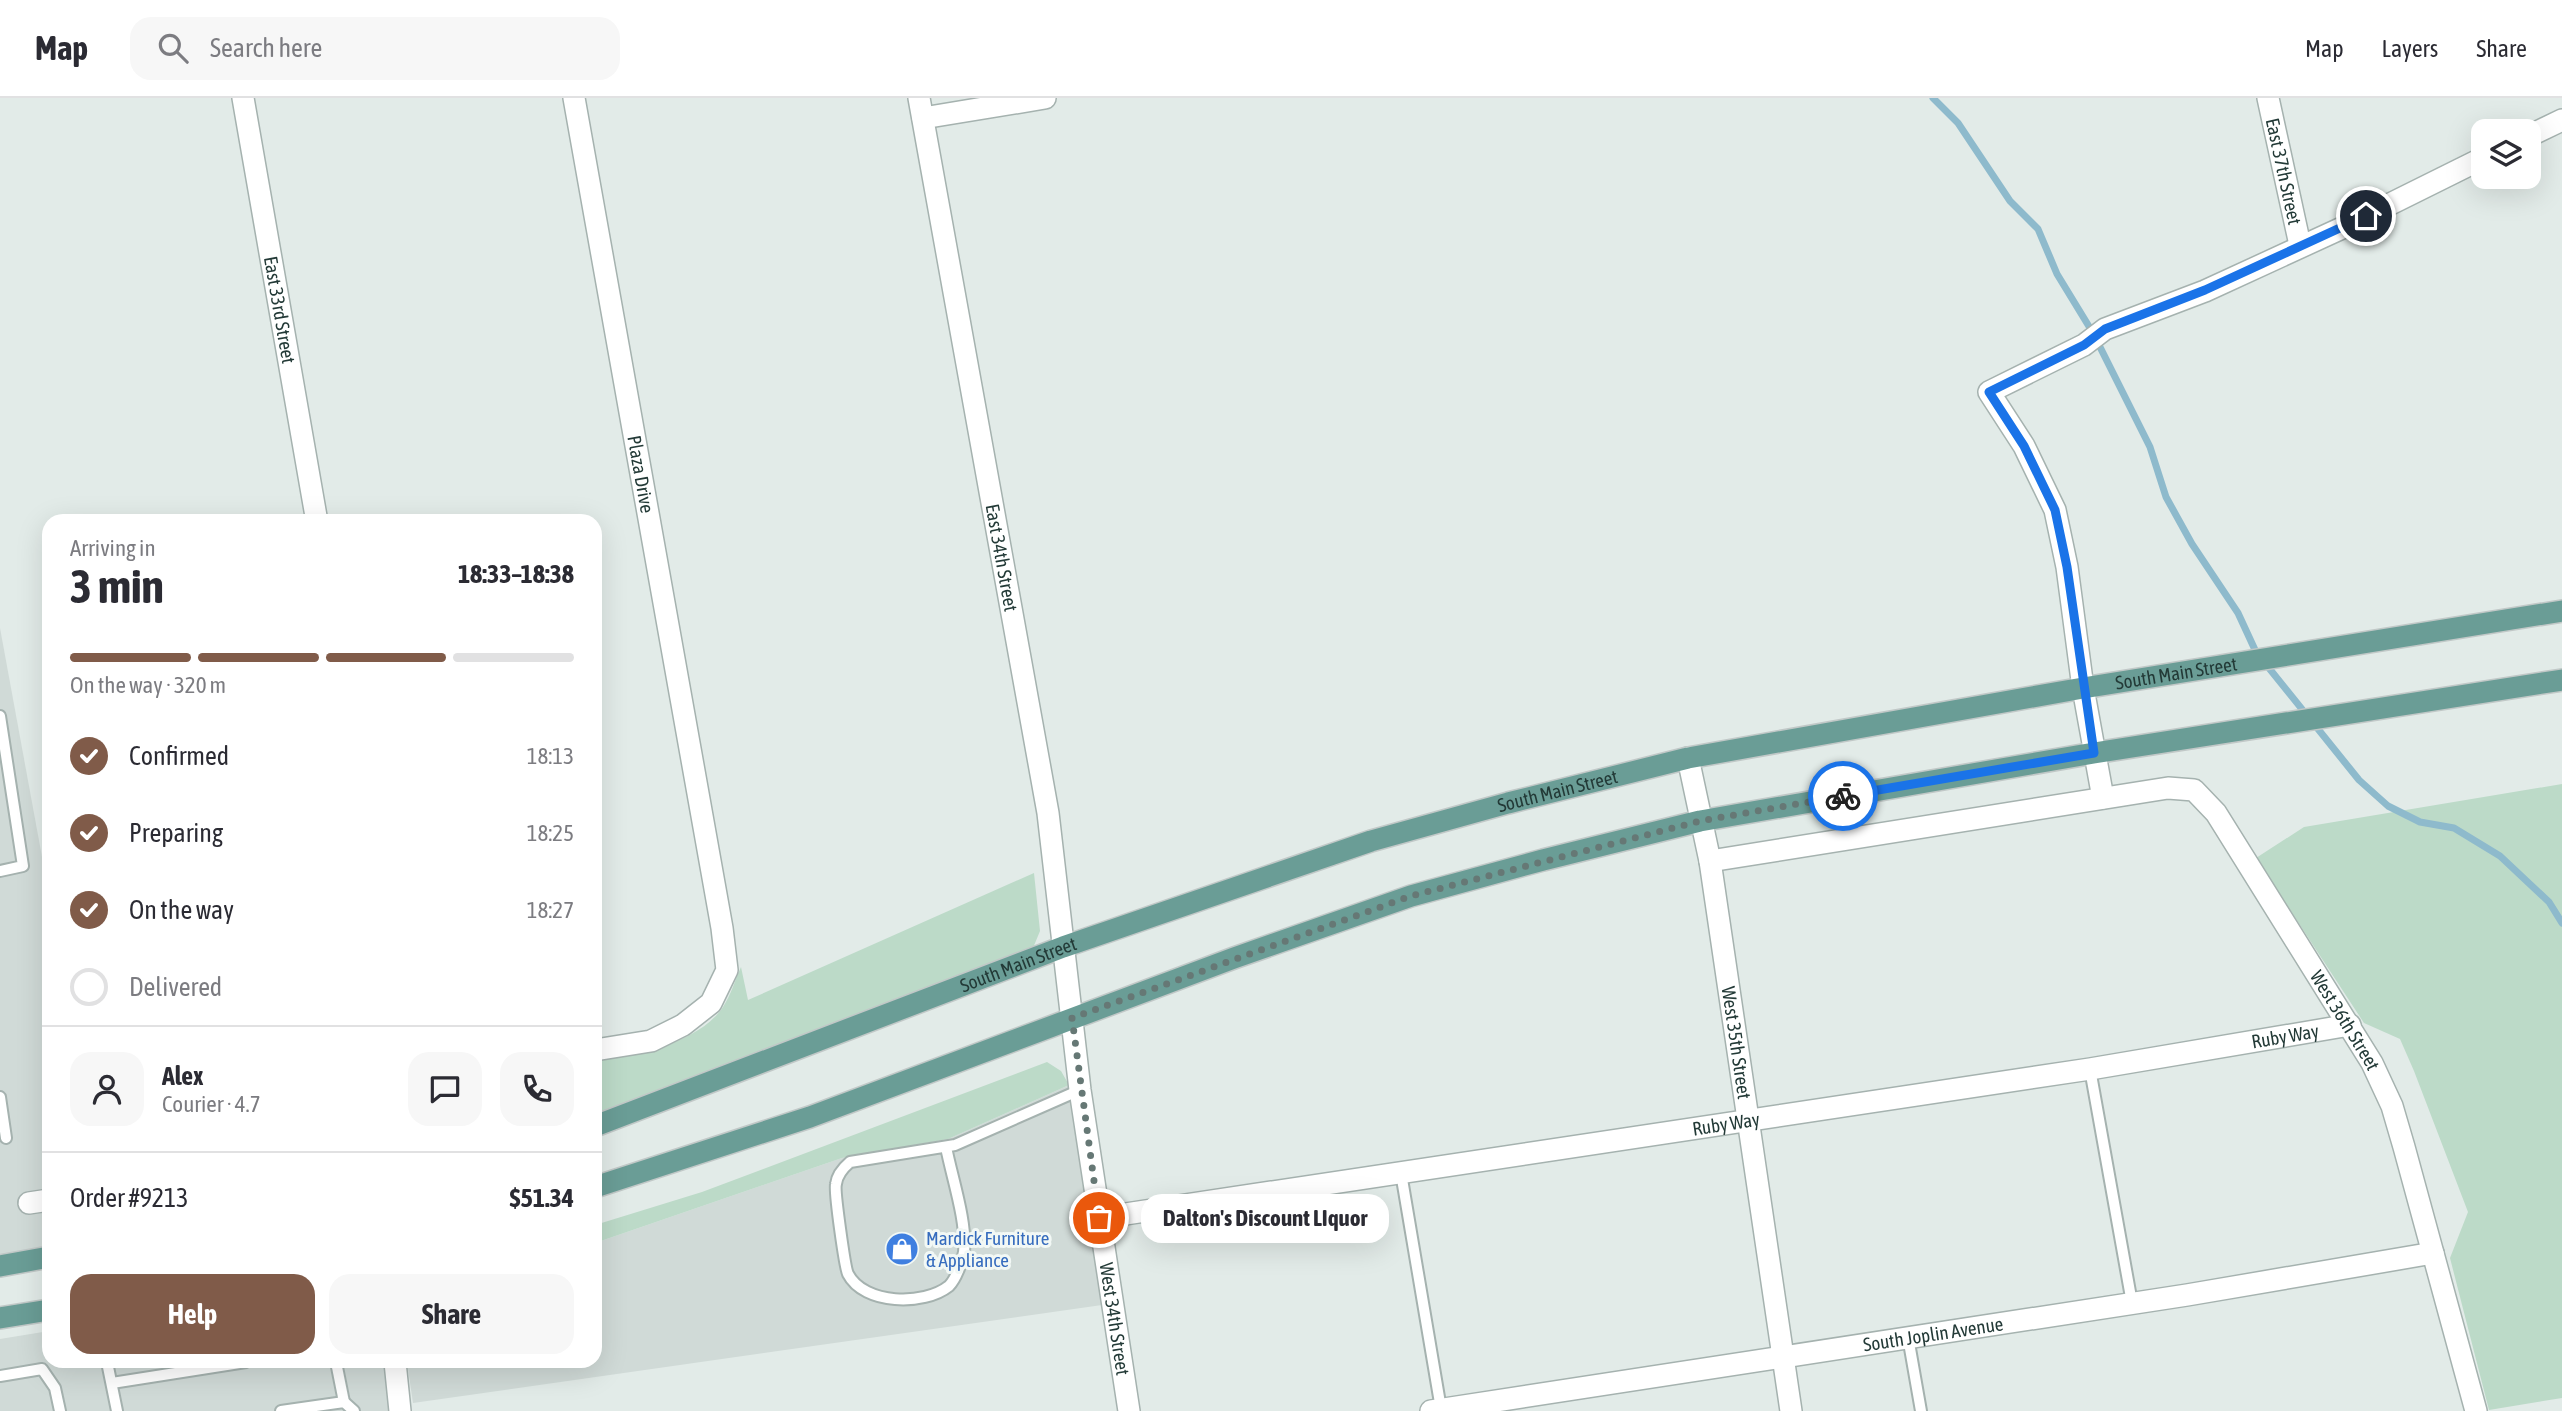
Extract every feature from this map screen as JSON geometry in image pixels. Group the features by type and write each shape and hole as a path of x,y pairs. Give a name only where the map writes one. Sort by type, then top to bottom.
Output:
{"main road":[{"name":"South Main Street","path":"602,1123 1063,947 1371,841 1508,803 1688,758 2083,688 2562,611"},
{"path":"602,1185 810,1116 1411,896 1700,821 2094,753 2562,680"},
{"path":"0,1266 42,1258"},
{"path":"0,1318 42,1311"}],"street":[{"name":"East 33rd Street","path":"243,98 316,514"},
{"name":"Plaza Drive","path":"573,98 727,970 711,1003 684,1025 651,1041 602,1049"},
{"path":"921,108 1045,98"},
{"name":"East 37th Street","path":"2268,98 2300,245"},
{"name":"East 34th Street","path":"921,108 1048,813 1072,1018"},
{"path":"2541,130 2562,120"},
{"path":"1710,861 2103,798 2083,688 2067,567 2055,510 2024,446 1989,392 2084,345 2105,329 2205,290 2342,228 2471,164"},
{"name":"West 35th Street","path":"1688,758 1710,861 1791,1411"},
{"name":"West 36th Street","path":"2103,798 2168,789 2194,790 2216,813 2350,1025 2392,1106 2418,1191 2432,1253 2476,1411"},
{"name":"West 34th Street","path":"1072,1018 1080,1090 1129,1411"},
{"name":"Ruby Way","path":"1099,1218 2090,1069 2350,1025"},
{"name":"South Joplin Avenue","path":"1436,1410 2132,1303 2432,1253"},
{"path":"395,1368 396,1410"}],"lane":[{"path":"0,716 3,755 23,866 0,871"},
{"path":"2090,1069 2132,1303"},
{"path":"946,1147 963,1229 964,1253 951,1284 935,1294 914,1298 875,1297 847,1274 835,1185 842,1169 850,1162 955,1145 1080,1090"},
{"path":"0,1097 6,1138"},
{"path":"1401,1173 1436,1410"},
{"path":"1908,1337 1921,1411"},
{"path":"108,1368 117,1411"},
{"path":"112,1382 194,1368"},
{"path":"337,1368 344,1402 355,1411"},
{"path":"3,1390 0,1376 42,1369 55,1388 60,1411"},
{"path":"281,1411 344,1402"}],"shaded area":[{"path":"0,628 42,857 42,1250 0,1257"},
{"path":"1069,1085 1102,1305 413,1403 408,1368 602,1368 602,1241 842,1158 948,1139"},
{"path":"42,1332 42,1368 387,1368 394,1411 0,1411 0,1339"}],"green space":[{"path":"2562,784 2562,1398 2489,1410 2450,1258 2468,1212 2414,1071 2400,1039 2364,1023 2256,858 2304,827"},
{"path":"1034,873 1040,931 1033,948 602,1113 602,1060 665,1046 698,1030 723,1007 741,967 748,1000"},
{"path":"1047,1062 1061,1071 1069,1085 948,1139 842,1158 602,1241 602,1223 702,1192"}],"waterway":[{"path":"1933,98 1958,123 2010,201 2038,229 2057,274 2093,333 2150,447 2166,497 2192,544 2238,613 2256,652 2359,780 2388,806 2420,822 2454,828 2500,856 2549,902 2562,923"}],"way so far":[{"path":"1099,1218 1072,1018 1411,896 1700,821 1843,796"}],"place":[{"name":"Dalton's Discount LIquor","path":"1099,1218"},
{"name":"Mardick Furniture & Appliance","path":"902,1249"}],"route":[{"path":"1843,796 2094,753 2067,567 2055,510 2024,446 1989,392 2084,345 2105,329 2205,290 2366,216"}]}
